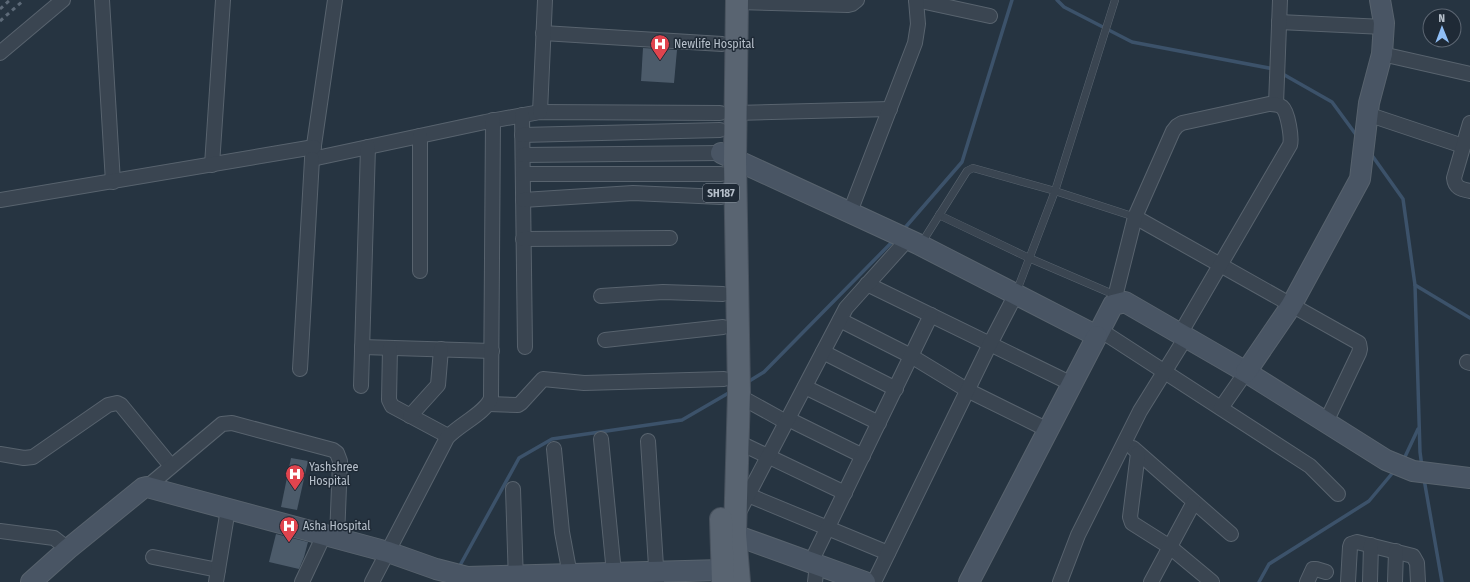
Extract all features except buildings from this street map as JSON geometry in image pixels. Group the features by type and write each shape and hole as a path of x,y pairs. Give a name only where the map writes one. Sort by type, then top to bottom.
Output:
{"main road":[{"name":"SH187","path":"731,527 731,388 722,44 733,1"},
{"name":"SH187","path":"725,118 733,1"},
{"name":"SH187","path":"726,162 721,197 723,327 738,442 728,578"}],"street":[{"path":"0,53 63,0"},
{"path":"102,0 113,182"},
{"path":"212,165 223,0"},
{"path":"300,369 313,153 335,0"},
{"path":"540,112 545,0"},
{"path":"733,1 848,5 852,4 856,0"},
{"path":"850,212 915,43 918,24 916,0 990,16"},
{"path":"1276,104 1280,0"},
{"path":"1221,408 1292,306 1360,179 1367,114 1382,54 1384,28 1380,0"},
{"path":"1279,22 1384,28"},
{"path":"544,33 722,44"},
{"path":"1382,54 1470,74"},
{"path":"969,582 1114,300 1135,217 1173,131 1182,123 1276,104 1282,107 1285,111 1291,136 1290,145 1220,266 1165,371 1140,411 1078,535 1060,582"},
{"path":"522,135 725,118 890,109"},
{"path":"0,200 212,165 368,147 493,120 540,112 725,118"},
{"path":"1367,114 1468,134 1454,178 1454,183 1460,189 1470,192"},
{"path":"522,115 525,347"},
{"path":"372,582 448,436 489,404 492,394 493,120"},
{"path":"420,136 420,271"},
{"path":"361,386 368,147"},
{"path":"522,154 726,162 850,212 1098,333 1165,371 1310,466 1338,494"},
{"path":"523,174 726,162"},
{"path":"523,200 633,193 721,197"},
{"path":"1135,217 1359,343 1359,353 1326,422"},
{"path":"523,239 670,238"},
{"path":"865,582 815,569 731,527 840,320 851,302 867,284 914,242"},
{"path":"867,284 1072,384"},
{"path":"601,296 663,292 723,294"},
{"path":"874,582 967,390 1016,294"},
{"path":"1114,300 1125,302 1246,372 1386,460 1413,471 1462,477"},
{"path":"815,569 828,528 931,315"},
{"path":"840,320 911,356 967,390 1048,430"},
{"path":"605,340 723,327"},
{"path":"362,347 492,351"},
{"path":"390,348 390,403 392,406 448,436"},
{"path":"410,416 438,385 442,349"},
{"path":"823,352 896,389"},
{"path":"489,404 518,405 543,379 584,383 731,388 787,421 863,456"},
{"path":"805,387 879,423"},
{"path":"0,454 33,458 108,405 117,404 121,405 171,466"},
{"path":"31,582 68,549 143,488 147,487 222,424 232,423 333,450 337,453 340,461 330,536 302,582"},
{"path":"601,439 611,576"},
{"path":"1125,441 1231,534"},
{"path":"648,442 657,577"},
{"path":"738,442 845,493"},
{"path":"554,448 567,577"},
{"path":"1138,453 1131,520 1135,526 1170,547 1212,582"},
{"path":"147,487 388,552 436,569 467,577 516,579 611,576 728,578"},
{"path":"513,489 516,579"},
{"path":"748,495 888,553"},
{"path":"1151,582 1194,502"},
{"path":"152,556 217,576 228,509"},
{"path":"0,531 54,538 68,549"},
{"path":"1348,582 1352,544 1357,542 1410,554 1416,560 1418,582"},
{"path":"1370,582 1371,545"},
{"path":"1395,582 1396,551"},
{"path":"1307,582 1313,569 1326,572"}],"lane":[{"path":"1016,294 1055,191 1115,0"},
{"path":"914,242 939,215 967,171 973,168 1055,191 1135,217"},
{"path":"939,215 1114,300"}],"waterway":[{"path":"903,230 962,162 1012,0"},
{"path":"1057,0 1064,7 1132,42 1274,69"},
{"path":"1281,73 1332,102 1357,136"},
{"path":"1371,154 1403,199 1415,285 1420,452 1422,467"},
{"path":"746,383 764,372 894,240"},
{"path":"1415,285 1470,318"},
{"path":"458,569 519,458 552,439 682,420 732,391"},
{"path":"1403,461 1418,429"},
{"path":"1259,582 1269,564 1369,501 1395,470"},
{"path":"1424,479 1442,582"}],"railway":[{"path":"0,9 10,0"},
{"path":"0,21 24,0"}],"place":[{"name":"Newlife Hospital","path":"660,61"},
{"name":"Yashshree Hospital","path":"295,491"},
{"name":"Asha Hospital","path":"289,543"}]}
